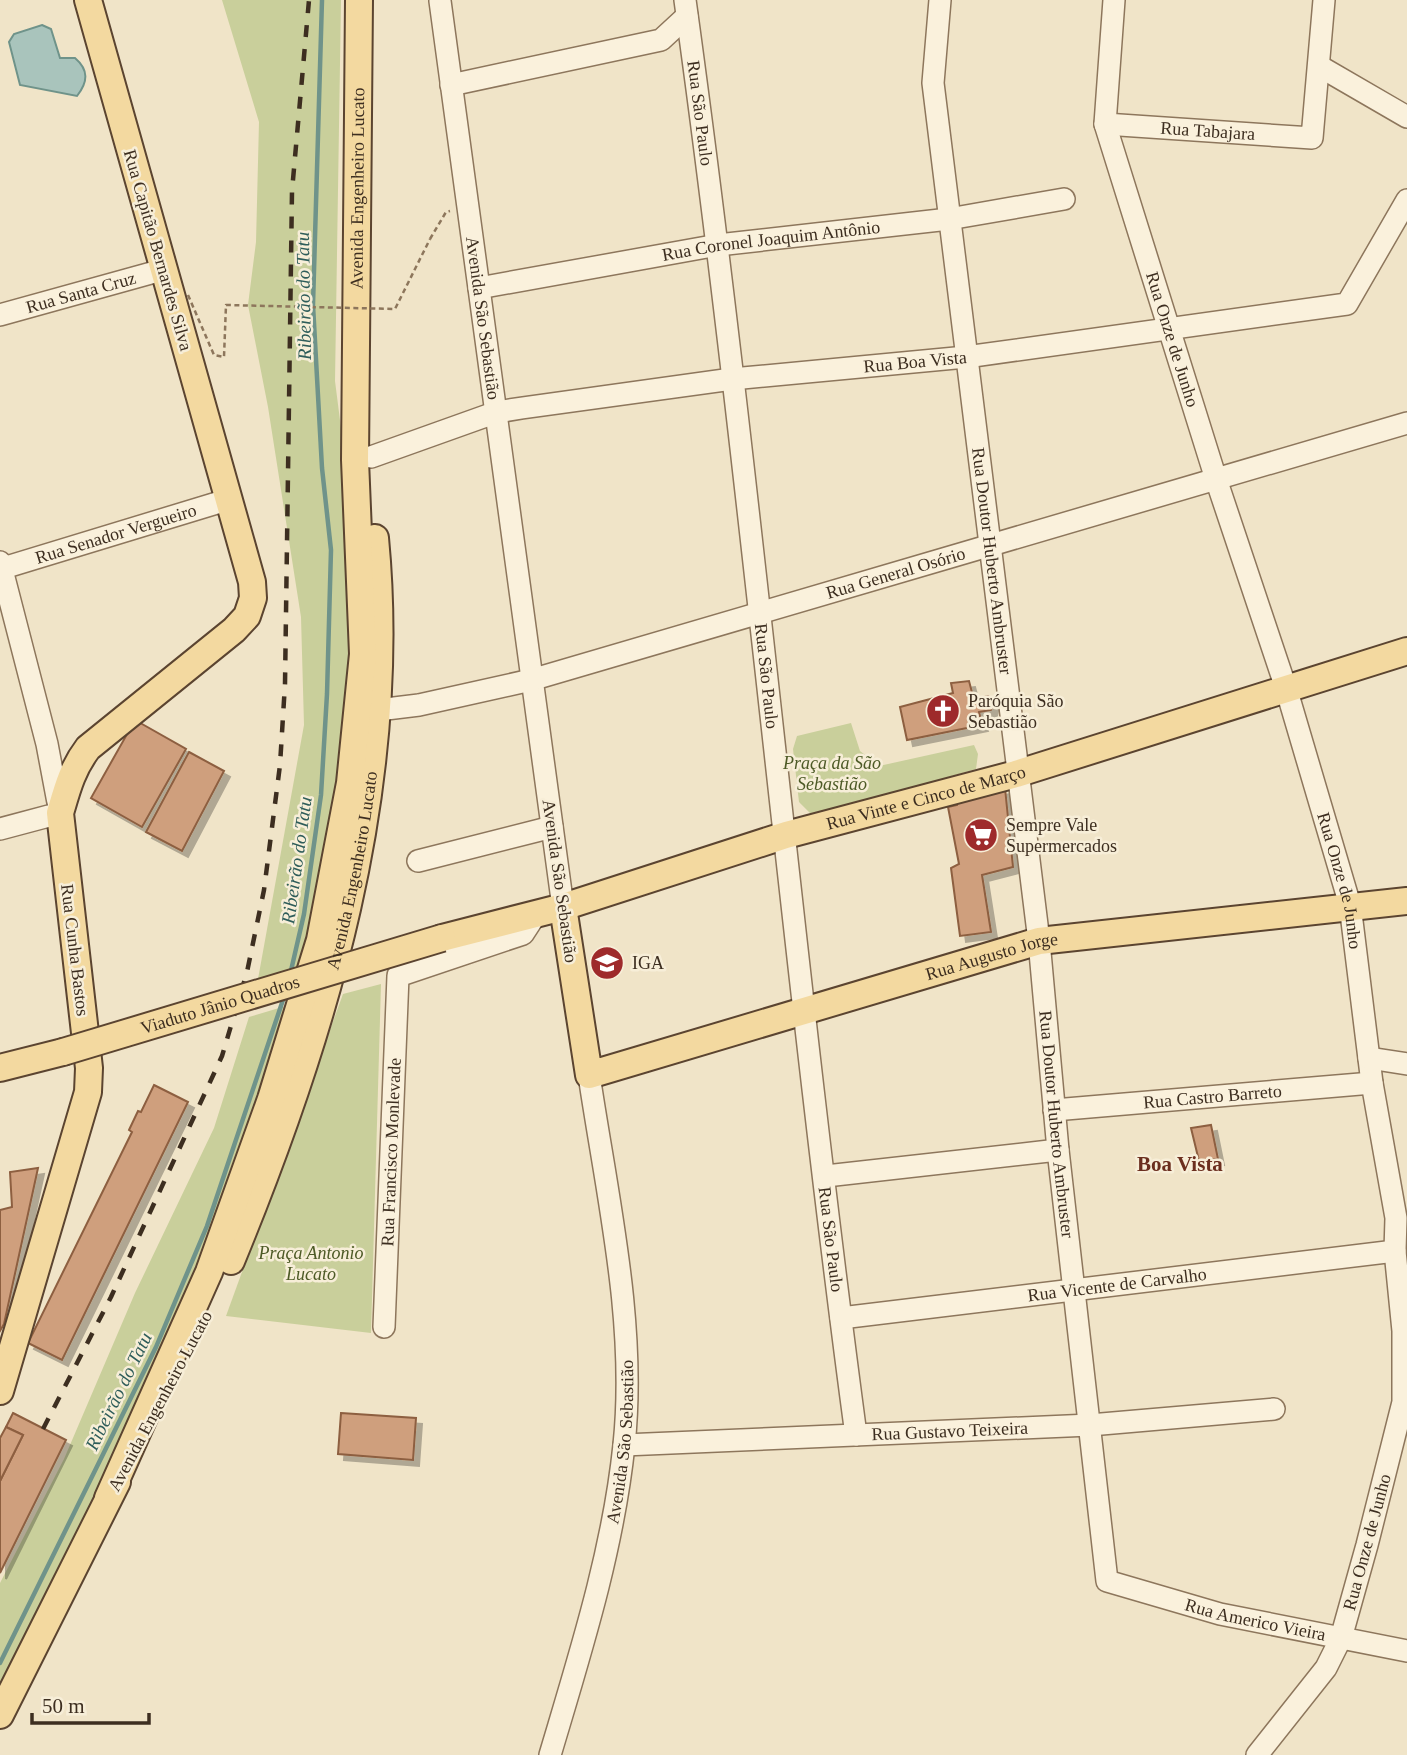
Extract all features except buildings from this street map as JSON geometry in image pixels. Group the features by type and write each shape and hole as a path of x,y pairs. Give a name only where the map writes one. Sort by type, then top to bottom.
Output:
{"main road":[{"name":"Rua Capitão Bernardes Silva","path":"88,0 162,270 230,499 252,582 253,598 247,616 234,630 88,748"},
{"name":"Avenida Engenheiro Lucato","path":"108,1497 184,1360 225,1276 267,1174 308,1058 356,871 379,710 382,603 363,459 357,376 359,0"},
{"name":"Avenida Engenheiro Lucato","path":"108,1497 209,1272 299,1014 320,940 350,783 363,654 363,459"},
{"name":"Rua Vinte e Cinco de Março","path":"442,938 563,906 786,835 1016,774 1407,651"},
{"path":"363,654 367,695 379,710"},
{"path":"60,813 75,765 88,748"},
{"name":"Rua Cunha Bastos","path":"0,1391 8,1343 88,1091 89,1068 60,813"},
{"name":"Rua Augusto Jorge","path":"589,1075 807,1013 1039,942 1404,900"},
{"name":"Avenida São Sebastião","path":"563,906 589,1075"},
{"name":"Viaduto Jânio Quadros","path":"0,1068 63,1052 442,938"},
{"path":"0,1715 108,1497"}],"street":[{"name":"Rua Doutor Huberto Ambruster","path":"940,0 933,83 1016,774 1039,942 1058,1150 1107,1581"},
{"name":"Rua Onze de Junho","path":"1114,0 1105,124 1216,479 1286,688 1350,905 1372,1083 1402,1219 1395,1251 1403,1331 1405,1402 1341,1638 1326,1668 1257,1755"},
{"path":"1324,0 1320,66 1407,117"},
{"name":"Avenida São Sebastião","path":"440,1 466,209 491,389 497,412 563,906"},
{"path":"661,40 686,8"},
{"name":"Rua São Paulo","path":"686,8 718,245 758,613 856,1435"},
{"path":"451,85 661,40 691,52"},
{"name":"Rua Tabajara","path":"1105,124 1312,138 1320,66"},
{"name":"Rua Coronel Joaquim Antônio","path":"479,288 718,245 949,219 1064,199"},
{"name":"Rua Boa Vista","path":"363,459 497,412 732,379 966,357 1347,304 1407,200"},
{"name":"Rua Santa Cruz","path":"0,315 162,270"},
{"name":"Rua General Osório","path":"379,710 419,705 531,680 1407,423"},
{"name":"Rua Senador Vergueiro","path":"1,567 230,499"},
{"name":"Rua Cunha Bastos","path":"1,567 47,744 60,813"},
{"path":"47,744 58,752 88,748"},
{"path":"0,830 60,813"},
{"path":"418,861 552,827"},
{"name":"Rua Francisco Monlevade","path":"384,1327 398,976 523,934 536,914"},
{"path":"1369,1058 1407,1064"},
{"name":"Avenida São Sebastião","path":"550,1755 587,1631 611,1525 624,1445 625,1325 589,1075"},
{"name":"Rua Castro Barreto","path":"1054,1110 1372,1083"},
{"path":"826,1176 1058,1150"},
{"name":"Rua Vicente de Carvalho","path":"841,1318 1395,1251"},
{"name":"Rua Gustavo Teixeira","path":"624,1445 1090,1425 1274,1409"},
{"name":"Rua Americo Vieira","path":"1107,1581 1220,1614 1407,1651"}],"path":[{"path":"188,295 214,355 224,357 226,305 395,309 446,212 466,209"}],"green space":[{"path":"222,0 341,0 335,381 348,483 354,592 344,760 304,967 258,979 304,725 301,617 268,407 248,305 256,242 259,122"},
{"name":"Praça da São Sebastião","path":"851,723 860,751 879,766 974,745 978,754 976,769 813,816 799,802 793,749 797,736"},
{"name":"Praça Antonio Lucato","path":"381,984 371,1333 226,1316 343,994"},
{"path":"296,1003 260,1114 152,1383 0,1691 0,1583 64,1459 135,1293 214,1128 249,1017"}],"water":[{"path":"42,25 51,29 60,58 75,58 83,67 85,81 77,96 20,85 9,42 14,34"}],"waterway":[{"name":"Ribeirão do Tatu","path":"290,975 304,914 321,795 327,694 331,550 322,468 313,305 322,0"},
{"name":"Ribeirão do Tatu","path":"0,1663 156,1347 207,1226 285,994"}],"railway":[{"path":"43,1429 111,1297 222,1056 247,972 264,890 280,765 285,684 292,191 309,0"}],"place":[{"name":"Paróquia São Sebastião","path":"943,711"},
{"name":"Sempre Vale Supermercados","path":"981,835"},
{"name":"IGA","path":"607,963"}],"district":[{"name":"Boa Vista","path":"1180,1164"}]}
